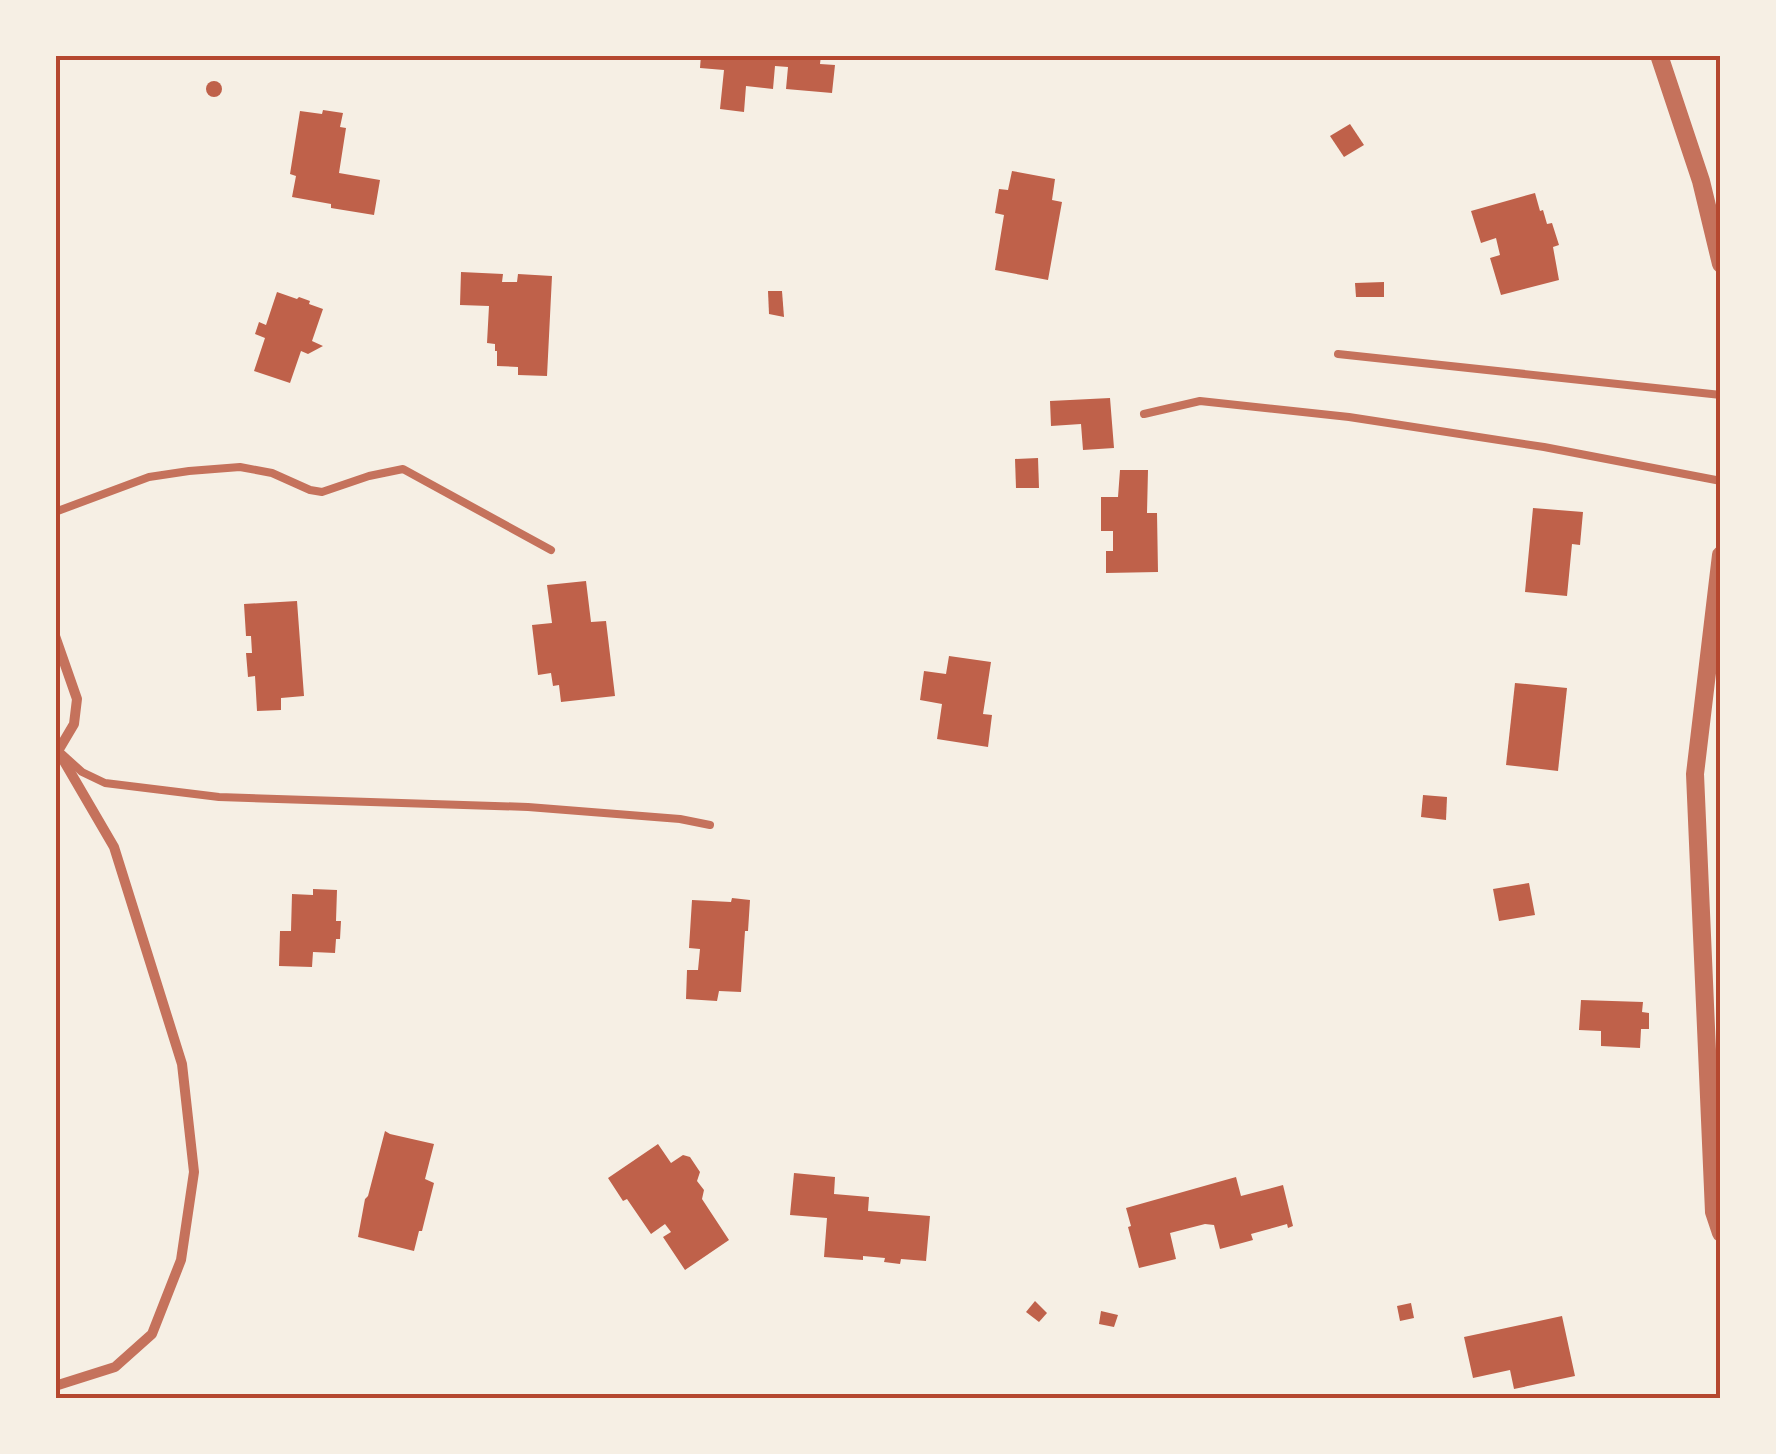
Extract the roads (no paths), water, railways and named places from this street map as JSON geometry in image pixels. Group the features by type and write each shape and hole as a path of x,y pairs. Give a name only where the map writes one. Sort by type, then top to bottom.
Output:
{"street":[{"path":"1660,55 1701,181 1721,264"},
{"path":"1721,555 1695,774 1717,1185 1714,1212 1721,1233"},
{"path":"55,636 77,700 74,724 57,752 114,846 182,1064 194,1172 181,1260 152,1334 115,1367 55,1386"}],"lane":[{"path":"1338,354 1721,395"},
{"path":"1144,414 1200,401 1349,417 1544,447 1721,482"},
{"path":"55,512 150,477 189,471 240,467 272,473 322,492 402,469 551,550"},
{"path":"57,752 82,772 106,783 219,797 528,806 680,818 710,825"}]}
